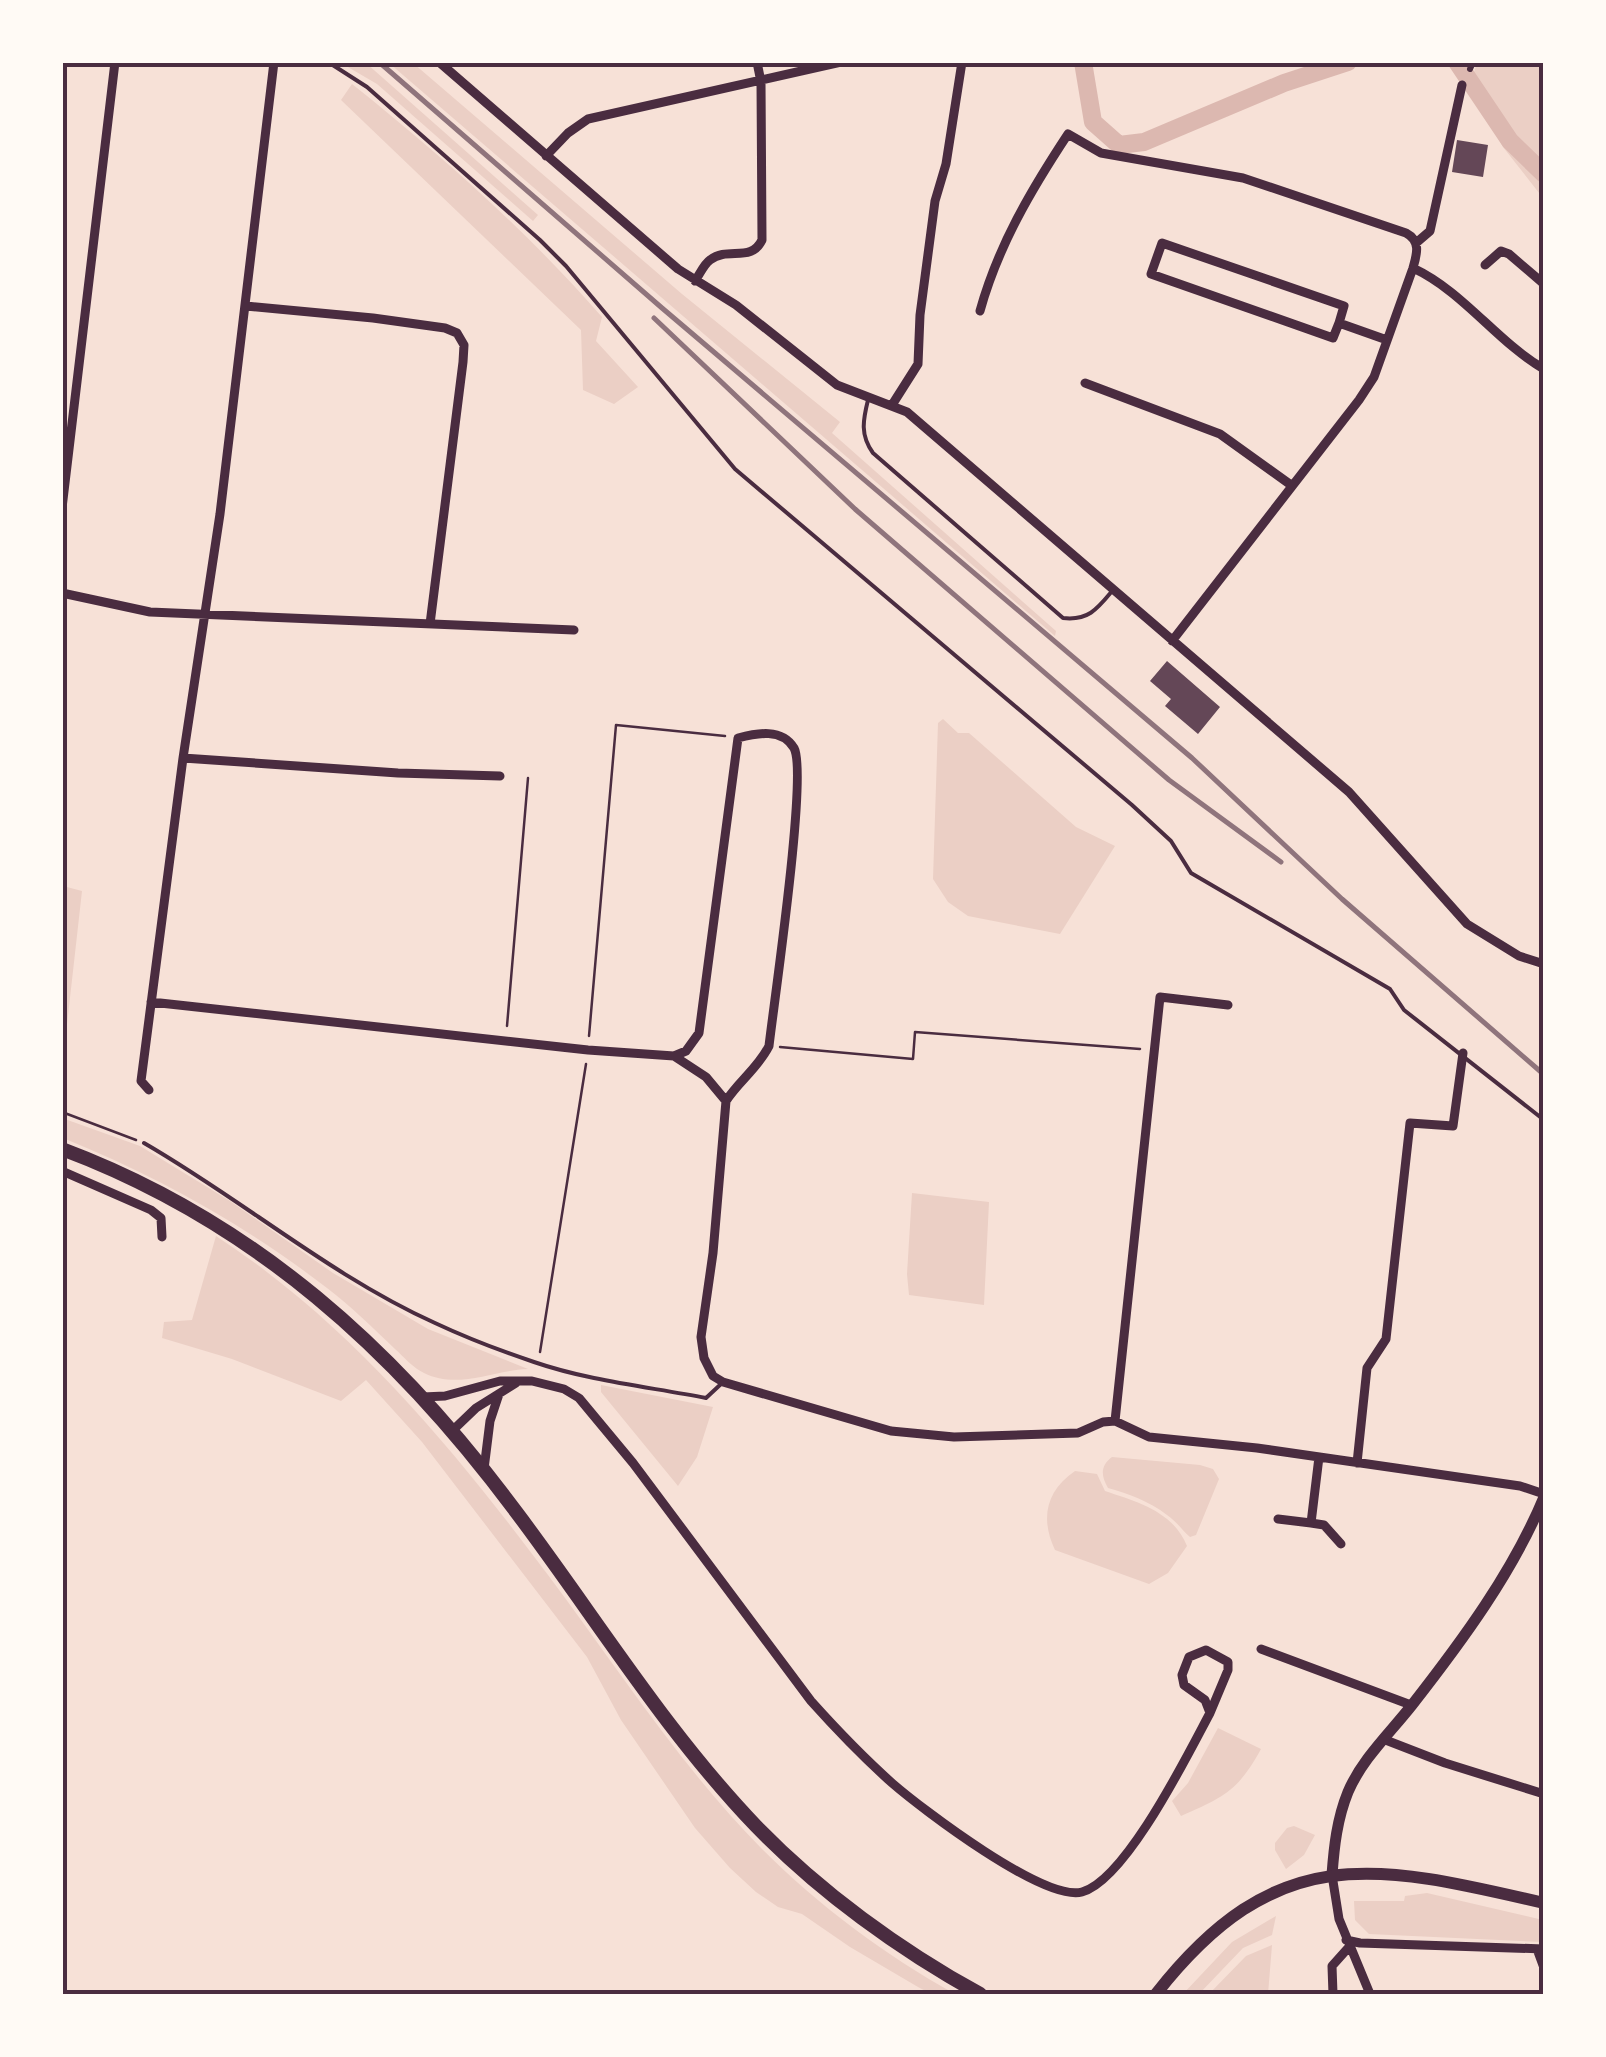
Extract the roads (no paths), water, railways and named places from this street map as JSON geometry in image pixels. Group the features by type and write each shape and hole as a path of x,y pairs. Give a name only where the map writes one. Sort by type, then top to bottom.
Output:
{"main road":[{"path":"62,1149 186,1205 302,1282 360,1333 484,1469 654,1704 757,1827 910,1952 980,1994"},
{"path":"1156,1994 1190,1955 1242,1909 1284,1889 1332,1875 1395,1873 1544,1903"}],"street":[{"path":"62,508 115,62"},
{"path":"149,1090 141,1081 246,306 274,62"},
{"path":"440,62 695,280 736,304 836,385 908,412 1349,792 1466,924 1519,956 1544,964"},
{"path":"695,280 712,258 726,253 750,254 762,240 761,82 757,62"},
{"path":"546,156 568,132 588,119 840,62"},
{"path":"892,405 918,364 920,316 936,201 946,164 962,62"},
{"path":"1172,641 1374,377 1413,268 1416,243 1430,232 1462,85"},
{"path":"980,311 989,277 1027,197 1068,134 1101,153 1244,178 1406,233 1416,243"},
{"path":"1162,243 1344,306 1339,323 1334,338 1151,274 1162,243"},
{"path":"1486,265 1501,251 1544,284"},
{"path":"1413,268 1461,292 1527,360 1544,370"},
{"path":"246,306 391,320 458,333 464,346 463,362 430,624"},
{"path":"1339,323 1387,340"},
{"path":"1085,384 1220,434 1291,485"},
{"path":"62,593 150,612 574,630"},
{"path":"151,1002 674,1056 686,1051 700,1033 738,738 778,734 788,740 799,760 769,1046 726,1101 713,1253 701,1337 704,1358 713,1376 739,1389 891,1431 938,1435 1078,1433 1115,1421 1149,1437 1520,1486 1544,1495 1515,1559 1411,1705 1364,1763 1348,1792 1336,1834 1332,1875 1336,1907 1370,1994"},
{"path":"183,758 500,776"},
{"path":"1115,1421 1160,997 1228,1005"},
{"path":"1356,1463 1368,1368 1386,1339 1410,1124 1453,1126 1463,1053"},
{"path":"674,1056 706,1077 726,1101"},
{"path":"62,1171 150,1210 161,1218 162,1237"},
{"path":"422,1397 445,1396 500,1381 548,1383 564,1388 587,1406 811,1701 874,1766 945,1823 1036,1881 1068,1893 1096,1885 1152,1818 1210,1714 1228,1670 1228,1662 1206,1650 1189,1657 1182,1675 1184,1686 1205,1700 1210,1714"},
{"path":"452,1431 476,1408 518,1382"},
{"path":"484,1469 490,1421 499,1393"},
{"path":"1311,1523 1319,1457"},
{"path":"1278,1519 1324,1526 1340,1544"},
{"path":"1261,1649 1411,1705"},
{"path":"1383,1739 1544,1794"},
{"path":"1348,1943 1540,1949 1544,1968"},
{"path":"1333,1994 1332,1966 1348,1943"}],"lane":[{"path":"328,62 367,87 540,240 736,469 1132,805 1171,842 1191,873 1390,989 1404,1010 1544,1120"},
{"path":"869,398 863,418 864,436 873,453 1064,618 1094,614 1113,590"},
{"path":"144,1143 207,1179 336,1269 437,1324 537,1364 706,1398 723,1382"}],"waterway":[{"path":"1083,62 1093,122 1119,145 1144,142 1284,83 1348,62"},
{"path":"1457,62 1510,141 1544,174"}],"railway":[{"path":"379,62 1192,758 1342,899 1541,1072"},
{"path":"654,318 855,509 1169,780 1281,862"}]}
